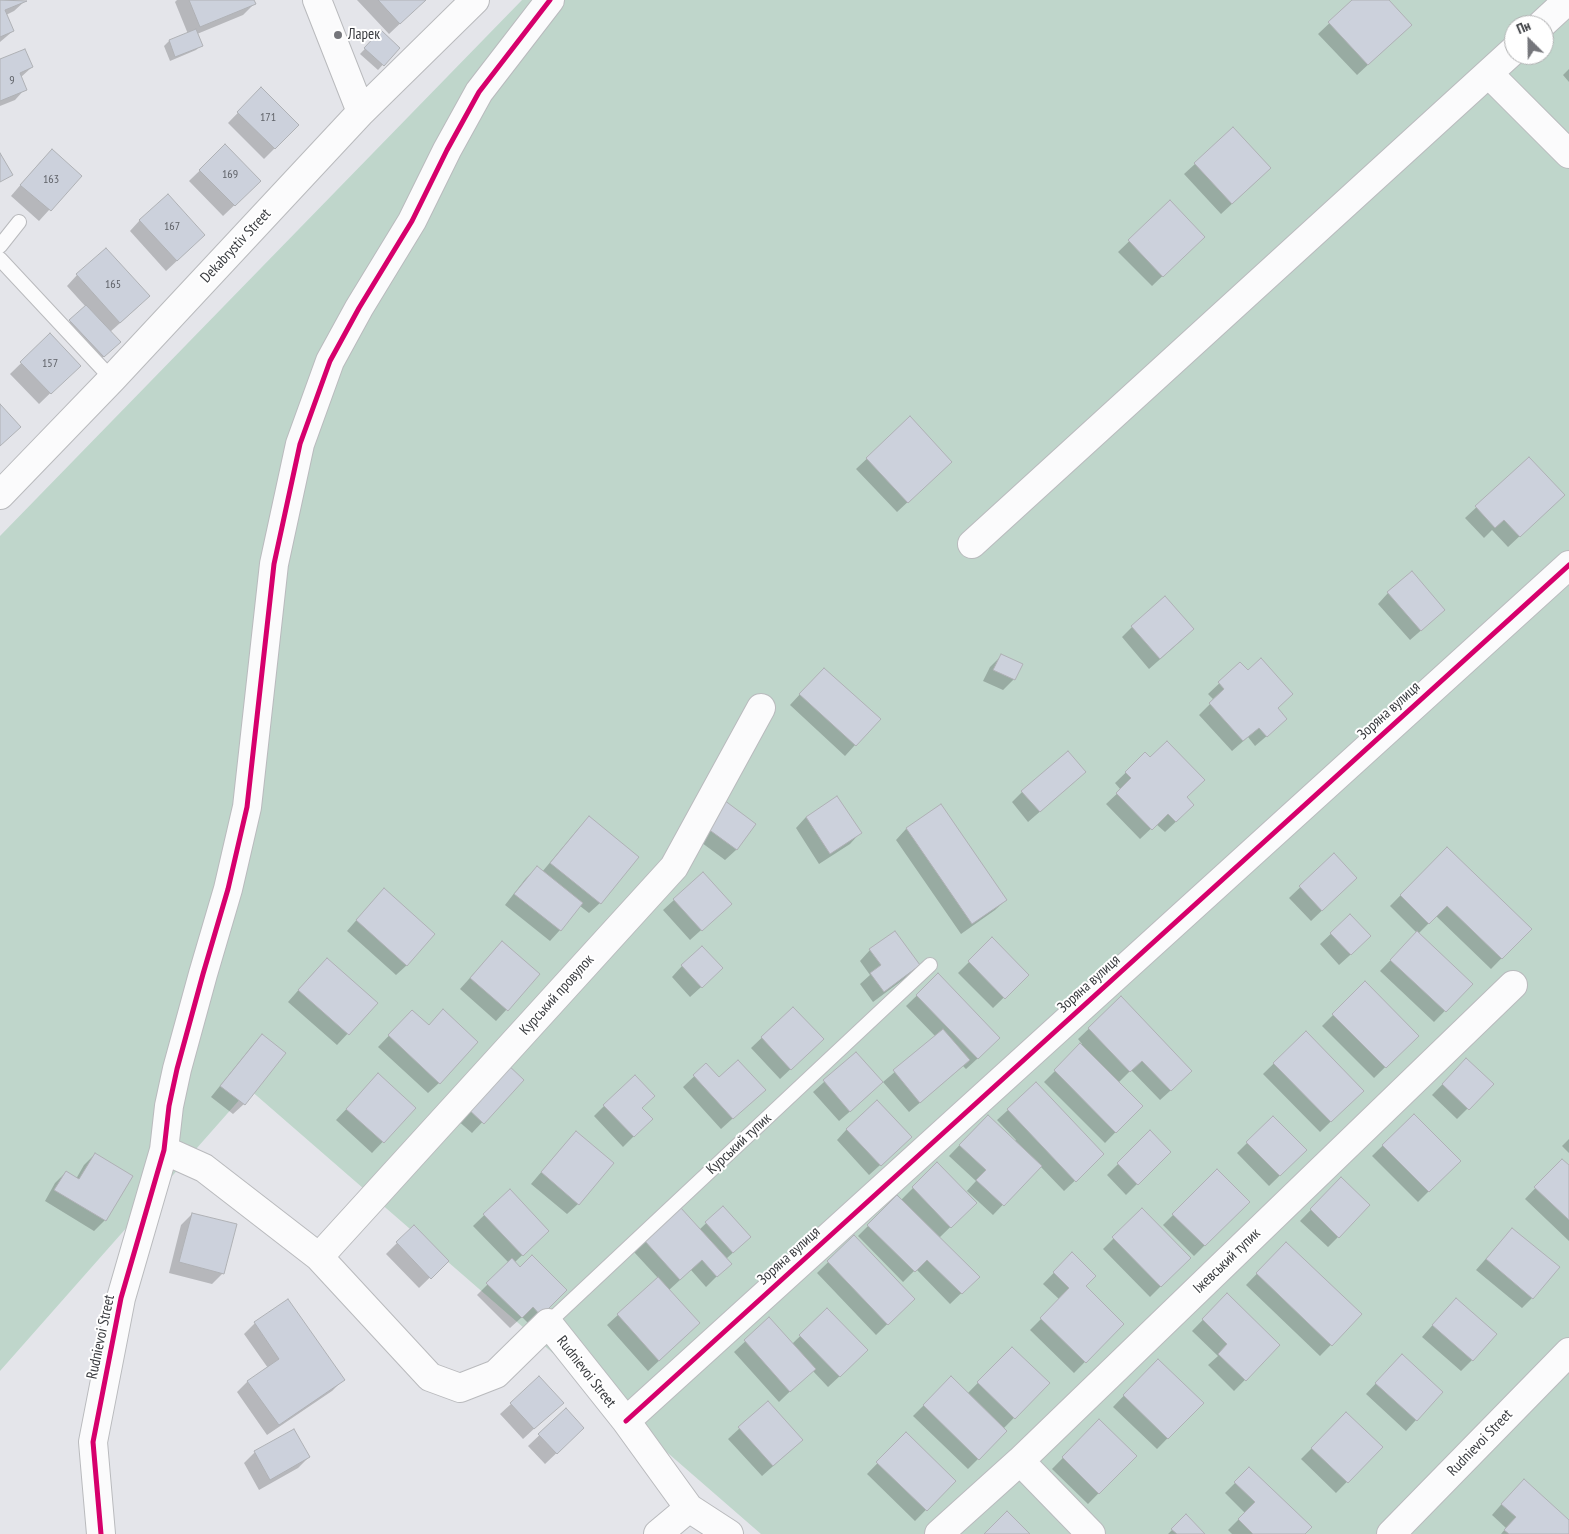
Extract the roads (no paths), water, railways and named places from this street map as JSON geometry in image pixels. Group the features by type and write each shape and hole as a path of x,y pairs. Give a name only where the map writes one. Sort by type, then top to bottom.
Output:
{"street":[{"path":"317,0 361,112"},
{"name":"Dekabrystiv Street","path":"0,496 361,112 475,0"},
{"path":"164,1150 169,1106 177,1069 228,889 247,807 274,564 300,444 330,362 359,308 412,221 447,150 479,92 550,0"},
{"path":"1552,15 1568,0"},
{"path":"972,544 1504,60"},
{"path":"1489,74 1569,154"},
{"name":"Зоряна вулиця","path":"626,1421 1569,565"},
{"name":"Курський провулок","path":"319,1257 674,867 761,708"},
{"name":"Іжевський тупик","path":"939,1534 1020,1461 1513,985"},
{"name":"Rudnievoi Street","path":"101,1534 93,1442 121,1298 164,1150 204,1168 319,1257 430,1377 460,1388 496,1374 548,1324 626,1421 689,1508 729,1534"},
{"name":"Rudnievoi Street","path":"1391,1534 1569,1352"},
{"path":"1020,1461 1091,1534"},
{"path":"658,1534 689,1508"}],"lane":[{"path":"0,246 19,222"},
{"path":"0,259 112,379"},
{"name":"Курський тупик","path":"548,1324 930,965"}],"place":[{"name":"Ларек","path":"338,35"}]}
